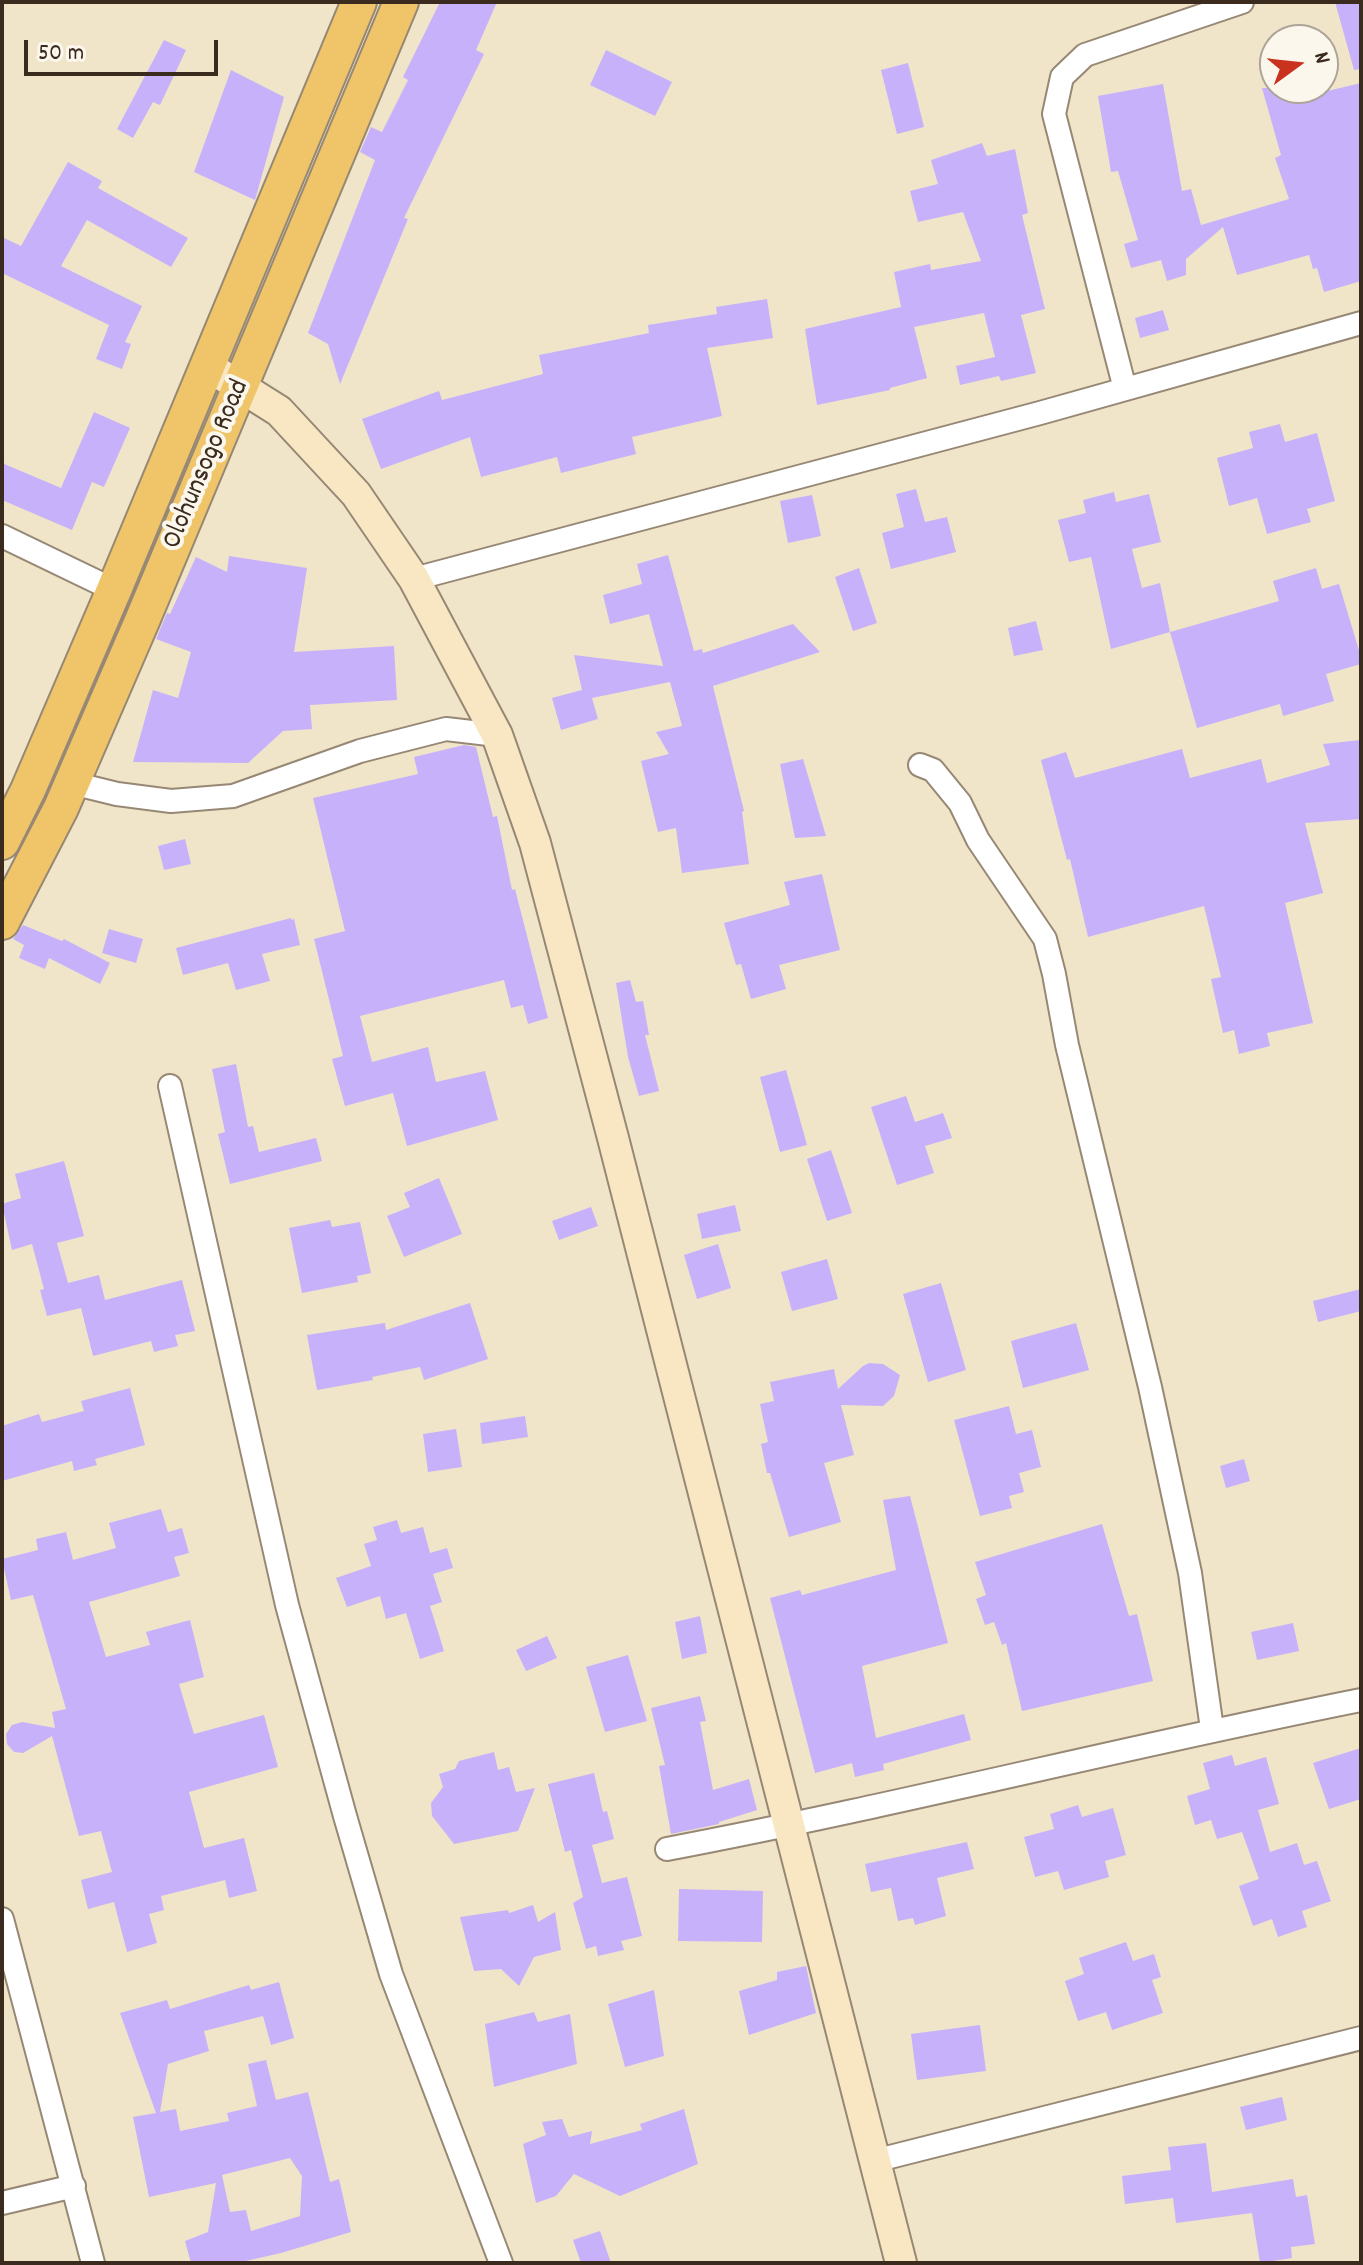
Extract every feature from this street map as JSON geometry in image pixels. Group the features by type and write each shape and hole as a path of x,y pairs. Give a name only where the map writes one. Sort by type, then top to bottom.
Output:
{"main road":[{"name":"Olohunsogo Road","path":"2,842 28,790 209,367 359,2"},
{"name":"Olohunsogo Road","path":"2,922 72,783 242,386 401,2"}],"street":[{"path":"1125,389 1054,114 1062,77 1085,55 1242,2"},
{"path":"414,579 1361,323"},
{"path":"209,367 279,411 356,494 414,579 497,735 539,858 791,1825 901,2263"},
{"path":"2,536 114,590"},
{"path":"72,783 117,794 171,801 233,796 360,751 446,729 497,735"},
{"path":"920,765 933,770 960,803 978,840 1045,939 1186,1558 1212,1729"},
{"path":"170,1086 287,1605 345,1816 391,1974 501,2263"},
{"path":"667,1849 791,1825 1212,1729 1361,1700"},
{"path":"2,1919 93,2263"},
{"path":"874,2161 1361,2038"},
{"path":"2,2203 74,2186"}],"building":[{"path":"440,2 497,2 476,50 484,54 404,218 408,219 340,384 328,344 308,333 375,160 360,152 371,127 382,132 408,80 403,77"},
{"path":"1335,2 1361,2 1361,69 1354,70"},
{"path":"164,40 186,50 160,105 153,102 133,138 117,129"},
{"path":"606,50 672,82 655,116 590,85"},
{"path":"908,63 924,127 897,134 881,70"},
{"path":"231,70 284,97 255,200 194,172"},
{"path":"1361,83 1361,281 1324,292 1317,268 1313,269 1309,255 1237,275 1223,227 1186,259 1186,275 1167,281 1161,260 1131,268 1124,244 1138,240 1118,171 1111,172 1098,96 1163,84 1182,191 1191,189 1201,225 1289,199 1275,158 1281,155 1267,104 1339,104 1339,88"},
{"path":"982,143 987,156 1015,149 1028,213 1022,215 1045,309 1021,315 1036,373 1001,381 999,376 960,385 956,366 995,357 984,313 914,327 927,378 890,390 817,405 805,329 901,307 894,272 930,264 931,270 981,261 963,212 918,222 910,191 938,184 931,160"},
{"path":"68,162 102,181 98,188 188,238 171,267 87,220 61,266 142,306 125,342 131,344 122,369 96,359 109,325 2,273 2,237 21,246"},
{"path":"767,299 773,338 707,348 722,416 632,437 636,454 561,473 557,457 481,477 470,437 381,469 362,419 439,391 442,400 543,374 539,355 649,333 648,325 717,314 716,307"},
{"path":"1163,310 1169,330 1140,338 1135,318"},
{"path":"94,412 130,428 104,487 92,482 72,530 2,500 2,463 61,488"},
{"path":"1280,424 1285,442 1317,433 1335,501 1307,509 1311,522 1267,534 1257,498 1229,506 1217,458 1253,448 1249,432"},
{"path":"916,489 925,522 947,517 956,552 891,569 882,533 904,527 896,494"},
{"path":"1114,492 1116,502 1149,494 1161,542 1132,549 1142,588 1160,583 1170,632 1111,649 1091,557 1069,562 1058,520 1086,513 1083,500"},
{"path":"812,495 821,536 788,543 780,501"},
{"path":"668,555 694,651 702,649 703,653 793,624 820,652 713,686 744,811 749,864 682,873 676,828 658,832 641,761 669,754 656,732 682,726 670,682 592,698 598,719 561,730 552,698 582,690 574,655 663,666 649,614 610,624 603,595 642,584 637,564"},
{"path":"229,556 307,568 294,652 394,646 397,700 310,705 312,729 283,731 248,763 133,762 153,690 178,698 191,652 156,639 167,613 170,614 196,557 227,572"},
{"path":"859,568 877,623 853,631 835,577"},
{"path":"1316,568 1322,589 1339,584 1361,657 1361,664 1326,674 1334,701 1283,716 1280,704 1197,728 1170,632 1279,601 1273,581"},
{"path":"1036,621 1043,650 1014,656 1008,628"},
{"path":"1361,740 1361,819 1305,823 1323,893 1285,903 1313,1023 1267,1033 1270,1046 1239,1054 1234,1030 1223,1033 1211,979 1221,977 1204,906 1088,937 1070,859 1067,860 1041,760 1066,752 1075,778 1182,749 1190,778 1261,759 1267,783 1330,765 1323,744"},
{"path":"464,745 476,747 493,817 497,816 512,890 515,889 548,1018 528,1024 523,1005 511,1008 504,980 360,1016 372,1062 428,1047 436,1082 485,1071 498,1120 407,1146 393,1093 345,1106 332,1059 343,1056 314,939 345,931 313,798 418,774 414,757"},
{"path":"803,759 826,836 795,838 780,764"},
{"path":"185,839 191,864 164,870 158,846"},
{"path":"822,874 840,950 779,965 786,989 751,999 741,964 736,965 724,923 790,905 784,882"},
{"path":"294,919 300,945 262,954 270,981 236,990 228,963 183,975 176,948"},
{"path":"23,925 62,941 64,939 110,963 100,984 49,958 45,969 19,958 24,945 13,939"},
{"path":"109,929 143,939 136,963 102,953"},
{"path":"630,980 636,1002 643,1001 649,1035 645,1035 659,1091 639,1096 628,1057 616,983"},
{"path":"236,1064 248,1127 253,1126 259,1152 316,1138 322,1161 230,1184 218,1134 225,1132 212,1069"},
{"path":"786,1070 807,1145 780,1152 760,1077"},
{"path":"906,1096 915,1122 943,1113 952,1138 925,1146 934,1173 897,1185 871,1107"},
{"path":"831,1150 852,1213 827,1221 807,1159"},
{"path":"64,1161 84,1236 57,1243 68,1283 99,1275 105,1300 182,1280 195,1331 175,1335 178,1346 154,1352 151,1341 93,1356 81,1308 47,1316 40,1290 44,1289 32,1244 12,1250 2,1204 21,1198 15,1174"},
{"path":"439,1178 462,1234 404,1257 387,1216 410,1207 404,1193"},
{"path":"735,1205 741,1231 702,1239 697,1214"},
{"path":"591,1207 598,1226 559,1240 552,1221"},
{"path":"330,1220 332,1227 360,1222 371,1273 357,1276 358,1282 302,1293 289,1228"},
{"path":"718,1244 731,1288 697,1299 684,1255"},
{"path":"827,1259 838,1299 792,1311 781,1272"},
{"path":"941,1283 966,1370 928,1382 903,1294"},
{"path":"1361,1289 1361,1311 1318,1322 1313,1301"},
{"path":"470,1303 488,1359 424,1380 420,1367 372,1377 373,1380 317,1390 307,1335 385,1323 386,1330"},
{"path":"1076,1323 1089,1370 1023,1388 1011,1341"},
{"path":"869,1363 883,1364 900,1375 894,1396 883,1406 841,1405 854,1455 824,1463 841,1522 789,1537 770,1473 767,1473 761,1444 768,1442 760,1404 774,1401 770,1382 834,1369 838,1389"},
{"path":"130,1388 145,1445 95,1459 97,1465 74,1471 72,1461 2,1481 2,1426 39,1414 42,1422 84,1411 81,1401"},
{"path":"1009,1406 1016,1434 1032,1430 1041,1467 1019,1473 1024,1492 1009,1496 1012,1508 980,1516 954,1420"},
{"path":"525,1416 528,1437 482,1444 480,1423"},
{"path":"456,1429 462,1467 428,1472 423,1434"},
{"path":"1244,1459 1250,1481 1226,1488 1220,1466"},
{"path":"910,1496 948,1643 862,1666 876,1738 964,1714 971,1740 883,1764 884,1770 855,1777 852,1763 815,1773 770,1598 800,1590 802,1595 896,1570 883,1500"},
{"path":"161,1509 168,1532 182,1528 189,1553 174,1557 180,1576 89,1602 106,1657 150,1645 146,1632 190,1620 204,1677 179,1684 194,1734 264,1715 278,1767 189,1792 204,1848 244,1838 257,1891 229,1898 225,1880 161,1896 164,1910 149,1914 157,1943 127,1952 114,1902 88,1909 81,1880 112,1872 101,1831 79,1836 52,1736 23,1753 14,1752 7,1744 6,1734 12,1725 22,1722 55,1728 52,1712 66,1709 33,1595 11,1600 2,1559 38,1550 36,1539 66,1532 73,1560 116,1548 109,1523"},
{"path":"397,1520 401,1533 423,1527 430,1553 447,1548 453,1568 433,1574 442,1602 430,1606 444,1651 420,1659 406,1613 386,1619 380,1596 347,1607 336,1578 371,1566 364,1544 377,1540 373,1527"},
{"path":"1102,1524 1129,1616 1137,1614 1153,1681 1022,1711 1006,1643 1002,1645 994,1622 985,1625 976,1599 986,1595 975,1562"},
{"path":"700,1616 707,1653 682,1659 675,1622"},
{"path":"1293,1623 1299,1651 1257,1660 1251,1632"},
{"path":"547,1636 557,1658 526,1671 516,1650"},
{"path":"628,1655 647,1721 605,1732 586,1667"},
{"path":"700,1696 706,1721 700,1722 713,1790 749,1779 757,1810 719,1824 671,1834 659,1766 665,1765 651,1708"},
{"path":"1361,1748 1361,1799 1329,1809 1313,1763"},
{"path":"494,1752 498,1770 509,1767 516,1792 535,1788 518,1831 454,1844 432,1816 431,1803 443,1787 439,1774 455,1769 459,1761"},
{"path":"1232,1755 1235,1766 1266,1757 1279,1804 1258,1810 1270,1852 1297,1843 1304,1865 1317,1861 1331,1901 1302,1911 1307,1927 1278,1937 1272,1919 1253,1926 1239,1886 1259,1879 1242,1832 1217,1839 1211,1820 1195,1825 1187,1796 1210,1789 1203,1763"},
{"path":"594,1773 603,1812 607,1811 614,1839 592,1845 602,1883 627,1877 642,1936 621,1941 624,1950 598,1956 596,1946 586,1949 573,1903 583,1897 571,1850 565,1852 548,1784"},
{"path":"1078,1805 1082,1817 1113,1808 1126,1855 1105,1861 1109,1877 1064,1890 1058,1871 1035,1877 1024,1837 1054,1829 1050,1814"},
{"path":"967,1842 974,1869 937,1878 946,1916 915,1925 913,1918 898,1921 891,1888 871,1892 865,1864"},
{"path":"679,1889 763,1891 762,1942 678,1941"},
{"path":"533,1905 538,1922 555,1912 561,1950 534,1957 519,1986 501,1969 474,1971 460,1917 508,1910 509,1913"},
{"path":"1126,1942 1133,1961 1154,1954 1161,1977 1152,1980 1163,2013 1112,2030 1106,2012 1078,2021 1065,1981 1084,1974 1079,1958"},
{"path":"806,1966 816,2013 749,2035 739,1991 777,1980 777,1972"},
{"path":"279,1982 294,2038 271,2045 263,2016 204,2031 209,2051 168,2064 160,2112 176,2109 180,2131 229,2121 227,2113 257,2106 248,2064 266,2060 276,2100 308,2092 330,2182 339,2179 351,2232 237,2263 191,2263 185,2241 208,2232 216,2183 149,2197 133,2117 156,2113 120,2013 167,2000 170,2009 249,1985 251,1990","holes":["290,2158 302,2176 300,2216 251,2231 246,2210 230,2212 222,2175"]},
{"path":"654,1990 664,2056 625,2067 608,2004"},
{"path":"534,2012 538,2022 570,2014 577,2064 494,2087 485,2024"},
{"path":"980,2025 986,2071 917,2080 911,2034"},
{"path":"1282,2097 1287,2120 1246,2130 1240,2107"},
{"path":"684,2109 698,2164 620,2196 574,2174 556,2196 536,2203 523,2144 546,2135 542,2122 562,2119 569,2137 592,2131 590,2144 642,2130 640,2124"},
{"path":"1206,2143 1212,2192 1293,2179 1296,2197 1307,2195 1315,2244 1291,2247 1292,2258 1260,2263 1252,2213 1176,2223 1173,2198 1125,2204 1122,2176 1171,2170 1168,2147"},
{"path":"600,2231 611,2263 581,2263 573,2240"}]}
